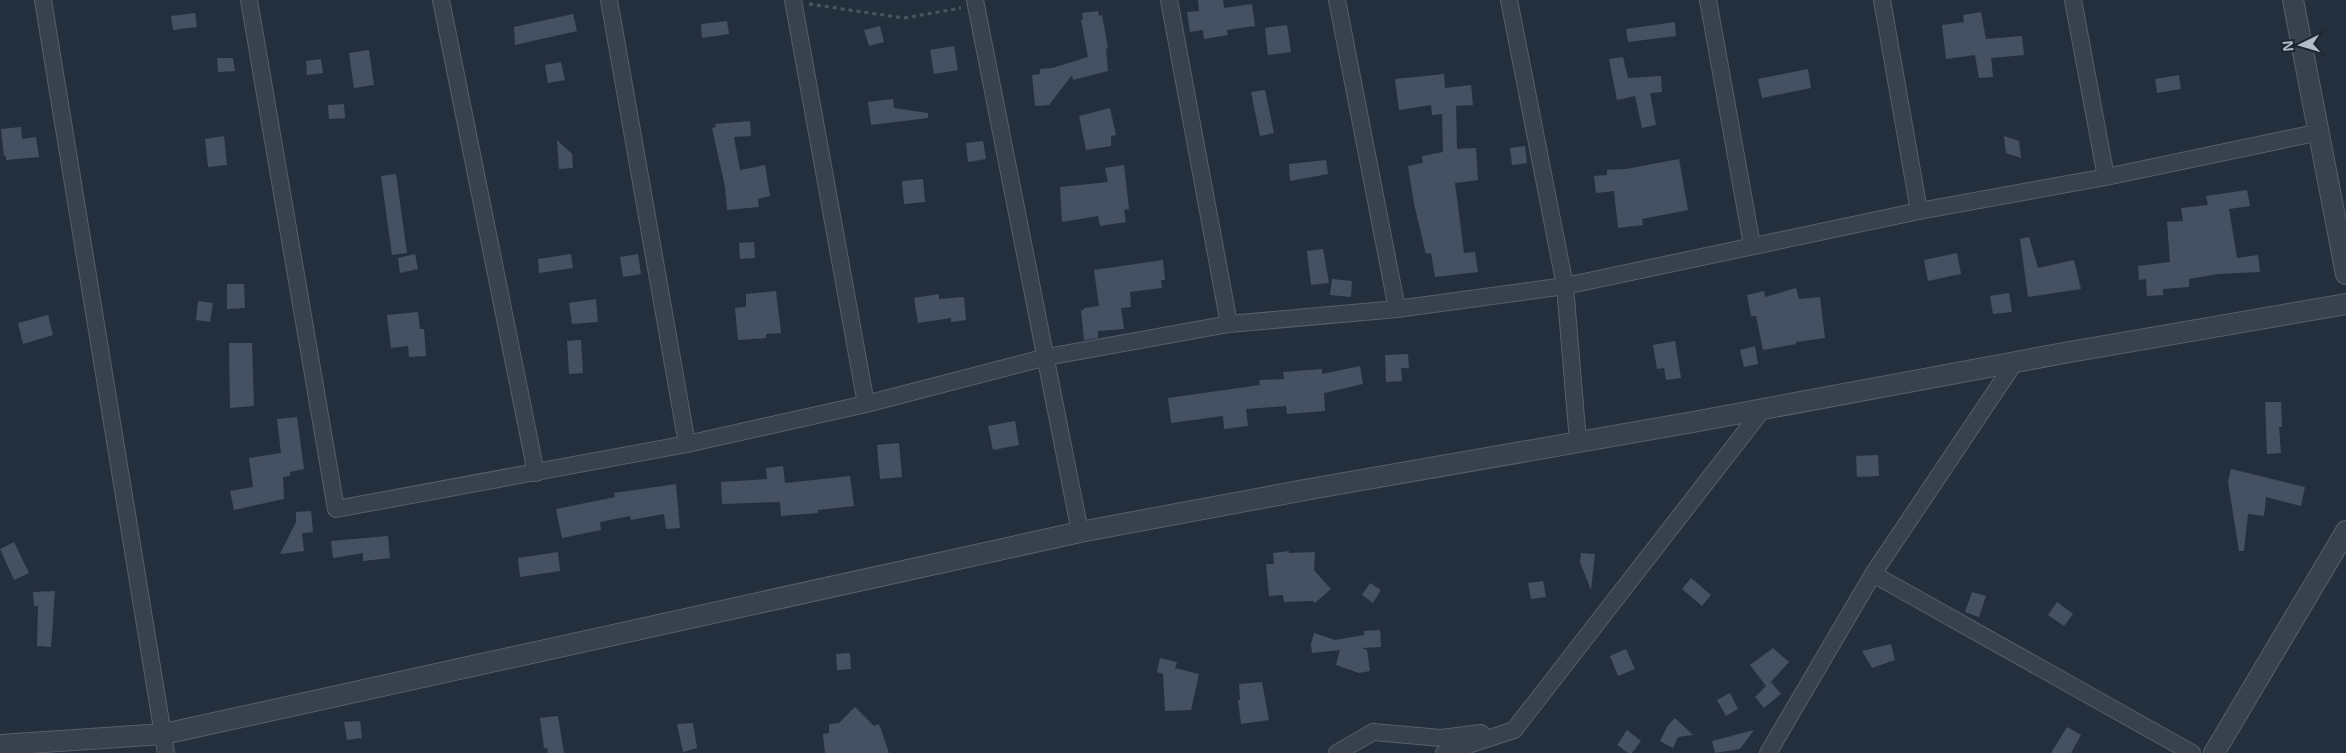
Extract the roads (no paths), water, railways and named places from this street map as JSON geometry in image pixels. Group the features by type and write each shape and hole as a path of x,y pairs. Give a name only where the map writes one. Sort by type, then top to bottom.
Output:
{"street":[{"path":"43,0 165,743"},
{"path":"249,0 336,509 687,444 866,404 1047,357 1229,324 1397,309 1566,286 1752,245 1919,211 2106,177 2320,132"},
{"path":"441,0 536,473"},
{"path":"609,0 687,444"},
{"path":"1169,0 1229,324"},
{"path":"1337,0 1397,309"},
{"path":"1509,0 1566,286 1578,442"},
{"path":"1708,0 1752,245"},
{"path":"1882,0 1919,211"},
{"path":"2073,0 2106,177"},
{"path":"2293,0 2346,274"},
{"path":"793,1 866,404"},
{"path":"976,2 1080,532"},
{"path":"0,745 165,743 1080,532 2015,362 2346,304"},
{"path":"1768,753 1873,574 2015,362"},
{"path":"1444,753 1514,730 1763,409"},
{"path":"2214,753 2346,531"},
{"path":"1873,574 2192,753"},
{"path":"1337,753 1373,732 1441,738 1514,730"}]}
